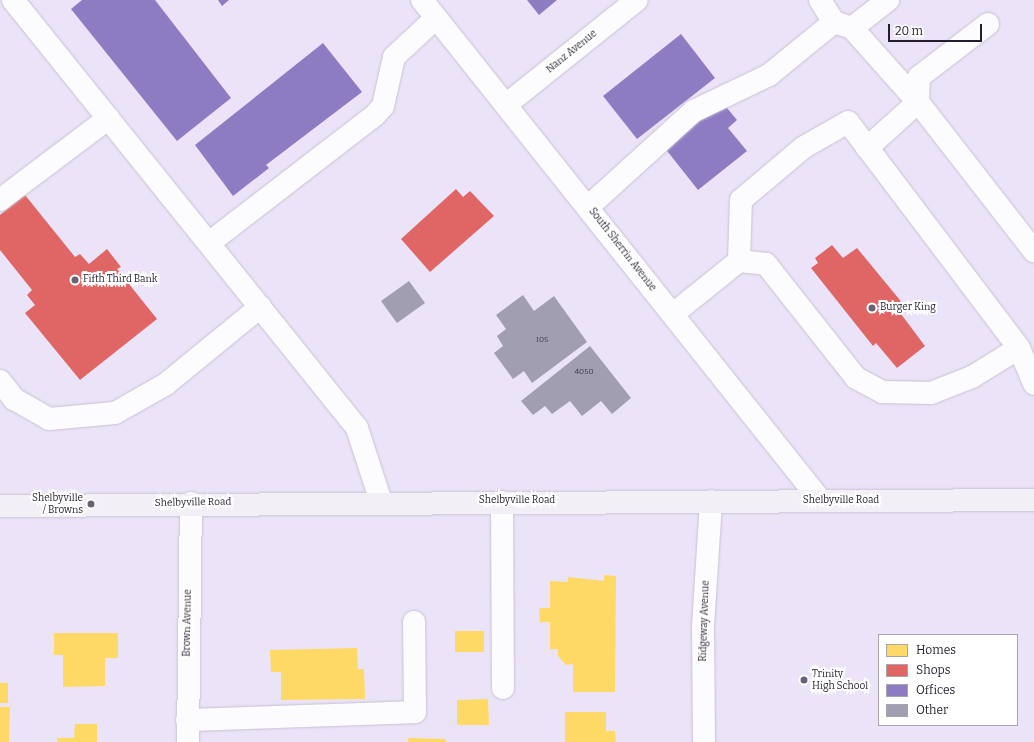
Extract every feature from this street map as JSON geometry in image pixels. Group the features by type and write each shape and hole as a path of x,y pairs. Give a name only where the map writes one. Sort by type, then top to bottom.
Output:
{"main road":[{"name":"Shelbyville Road","path":"0,506 191,503 1034,500"}],"street":[{"path":"13,0 357,428 381,502"},
{"name":"South Sherrin Avenue","path":"422,0 507,104 821,501"},
{"name":"Nanz Avenue","path":"507,104 637,0"},
{"path":"820,0 918,102 1034,251"},
{"path":"588,207 694,111 769,75 843,25 888,0"},
{"path":"209,243 376,115 383,106 394,57 436,18"},
{"path":"867,148 918,102 919,77 988,24"},
{"path":"0,200 109,118"},
{"path":"739,261 741,200 804,147 848,122 1019,348 1034,384"},
{"path":"673,314 739,261 766,264 856,378 882,392 931,393 972,377 1019,348"},
{"path":"0,381 14,399 49,419 115,413 166,384 260,307"},
{"name":"Ridgeway Avenue","path":"704,742 703,626 711,501"},
{"path":"502,502 503,688"},
{"name":"Brown Avenue","path":"188,742 187,720 191,503"},
{"path":"187,720 415,712 414,622"}],"building: Homes":[{"path":"604,575 616,576 615,692 573,692 573,664 566,665 558,656 558,649 550,649 550,622 540,622 539,608 550,608 550,581 568,582 568,577 604,581"},
{"path":"455,631 484,631 484,652 455,652"},
{"path":"54,633 118,633 118,658 105,658 105,686 63,687 63,655 54,655"},
{"path":"357,648 358,669 364,669 365,699 281,700 281,672 271,672 270,650"},
{"path":"0,683 8,683 8,703 0,703"},
{"path":"488,699 489,725 457,725 457,700"},
{"path":"0,707 10,707 9,742 0,742"},
{"path":"565,712 606,712 606,731 615,731 616,742 565,742"},
{"path":"75,724 97,724 97,742 57,742 57,738 74,738"},
{"path":"408,738 446,739 446,742 408,742"}],"building: Shops":[{"path":"456,189 463,197 470,191 494,216 430,272 401,239"},
{"name":"Fifth Third Bank","path":"25,195 75,257 80,254 89,264 107,249 121,267 117,269 157,319 80,380 25,313 35,305 27,295 32,290 0,250 0,215"},
{"name":"Burger King","path":"832,245 843,258 857,248 904,305 898,310 925,346 897,368 876,343 873,346 811,268 818,263 815,258"}],"building: Offices":[{"path":"82,0 155,0 231,98 177,141 71,9"},
{"path":"218,0 229,0 222,6"},
{"path":"527,0 557,0 539,15"},
{"path":"681,34 715,78 637,139 603,96"},
{"path":"323,43 362,92 266,165 269,168 233,196 195,145"},
{"path":"722,102 737,120 728,128 747,151 698,190 664,147"}],"building: Other":[{"path":"409,281 425,303 397,323 381,301"},
{"path":"523,295 534,311 554,296 587,342 532,383 524,371 513,379 494,353 503,346 497,336 506,329 496,315"},
{"path":"590,346 631,398 612,414 601,401 582,416 570,401 552,414 545,406 533,415 521,401"}],"place":[{"name":"Fifth Third Bank","path":"75,280"},
{"name":"Burger King","path":"872,308"},
{"name":"Shelbyville / Browns","path":"91,504"},
{"name":"Trinity High School","path":"804,680"}]}
